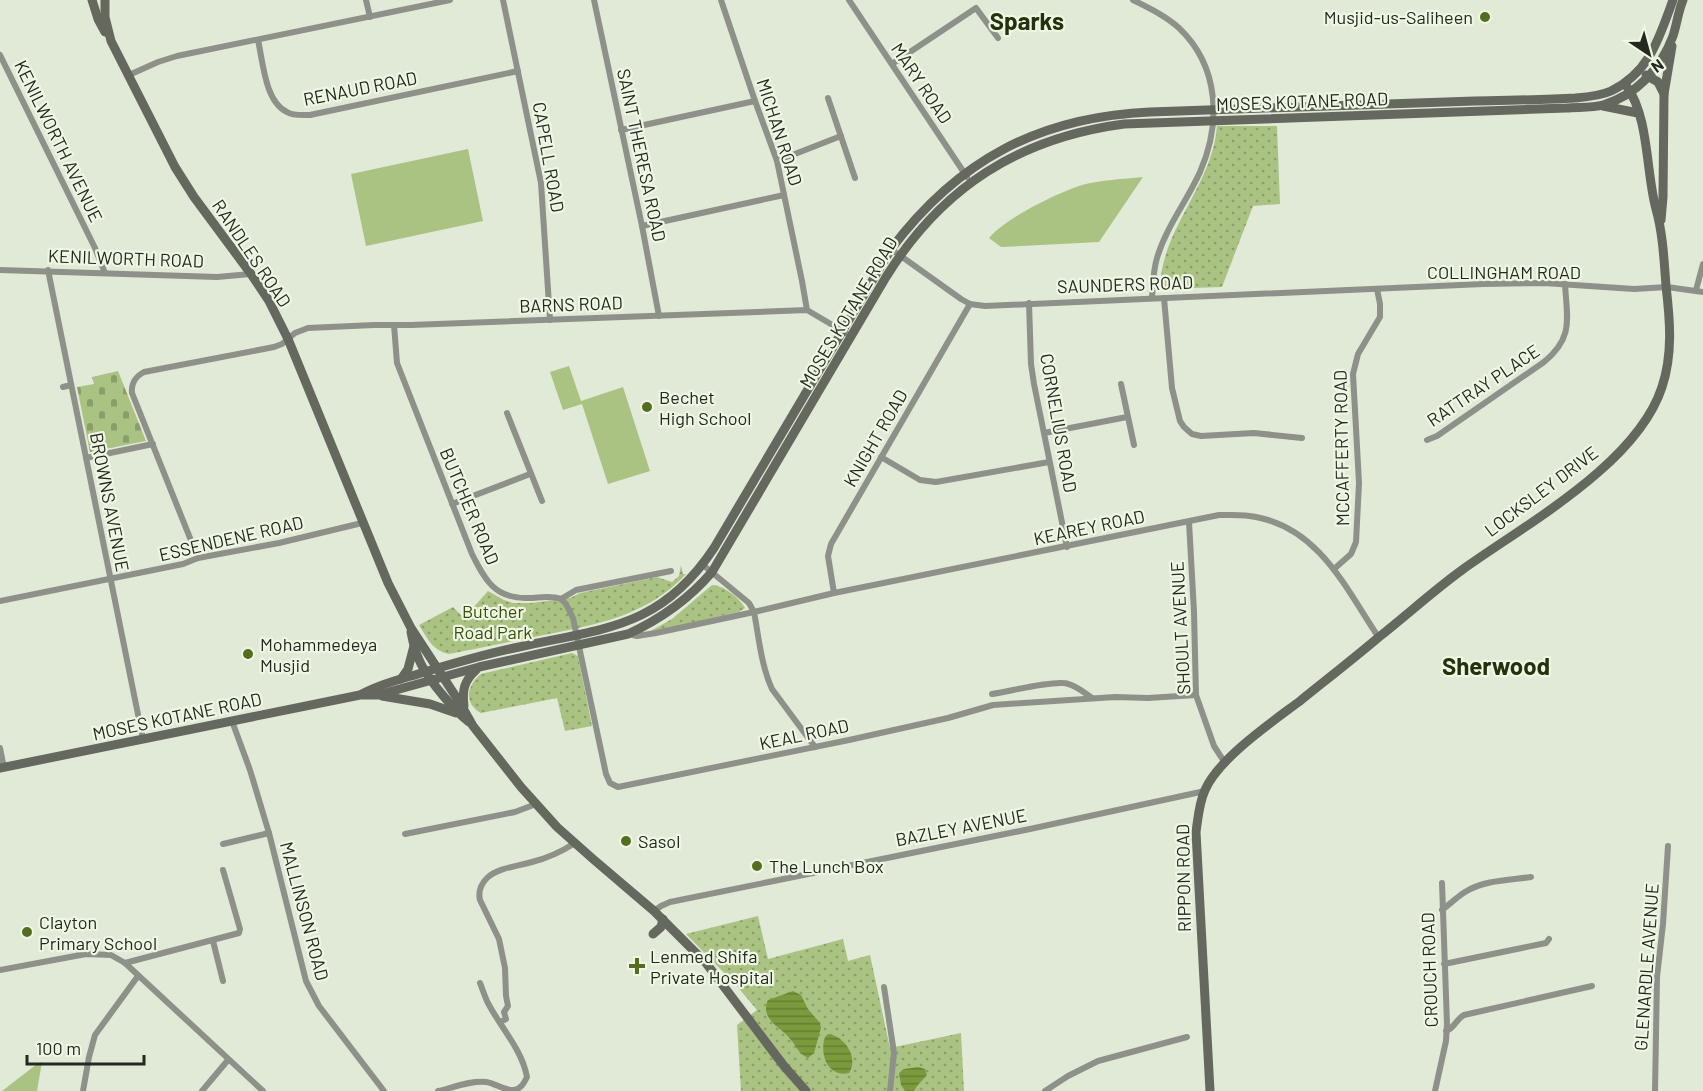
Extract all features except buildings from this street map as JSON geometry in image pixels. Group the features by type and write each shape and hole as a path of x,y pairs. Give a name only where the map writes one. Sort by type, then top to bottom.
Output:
{"street":[{"path":"92,0 98,19 111,41"},
{"name":"RANDLES ROAD","path":"105,0 105,17 111,41 175,167 268,301 288,339 386,579 411,628 444,678 463,713"},
{"path":"366,0 370,16"},
{"path":"129,75 177,56 450,0"},
{"name":"CAPELL ROAD","path":"503,0 541,183 550,320"},
{"name":"SAINT THERESA ROAD","path":"594,0 660,316"},
{"name":"MICHAN ROAD","path":"723,0 777,161 807,310"},
{"name":"MARY ROAD","path":"849,0 971,182"},
{"path":"971,0 998,38"},
{"path":"1133,0 1169,20 1195,46 1212,85 1215,110 1211,138 1203,165 1157,256 1152,298"},
{"path":"1664,94 1658,82 1639,71 1652,54 1673,0"},
{"path":"1650,77 1662,60 1673,35 1683,0"},
{"path":"892,64 976,8"},
{"name":"LOCKSLEY DRIVE","path":"1379,638 1445,582 1589,480 1639,431 1654,405 1662,387 1667,366 1670,328 1661,227 1664,94 1673,35"},
{"name":"RENAUD ROAD","path":"258,40 272,98 288,113 298,115 310,116 518,71"},
{"name":"KENILWORTH AVENUE","path":"0,55 95,248 105,273"},
{"name":"MOSES KOTANE ROAD","path":"2,768 360,695 378,695 578,640 646,614 676,593 703,565 891,249 916,217 965,174 1002,150 1038,133 1066,124 1110,115 1597,96 1610,92 1639,71"},
{"name":"MOSES KOTANE ROAD","path":"360,695 375,687 476,657 628,634 676,607 699,588 712,573 899,255 934,214 971,182 1027,149 1075,133 1124,124 1602,105 1630,92 1650,77"},
{"name":"LOCKSLEY DRIVE","path":"1624,83 1638,113 1652,193 1661,227"},
{"path":"828,98 855,178"},
{"path":"621,130 755,101"},
{"path":"1429,102 1429,113"},
{"path":"1357,105 1358,116"},
{"path":"1602,105 1638,113"},
{"path":"1291,107 1292,118"},
{"path":"777,161 841,136"},
{"path":"642,226 784,195"},
{"path":"891,249 970,304"},
{"path":"1700,291 1703,264"},
{"name":"KENILWORTH ROAD","path":"0,270 217,276 250,274"},
{"name":"BROWNS AVENUE","path":"48,270 143,739"},
{"name":"COLLINGHAM ROAD","path":"1377,289 1483,284 1565,284 1602,288 1666,287 1700,291"},
{"name":"RATTRAY PLACE","path":"1427,440 1437,436 1556,352 1566,335 1565,284"},
{"name":"SAUNDERS ROAD","path":"970,304 985,306 1377,289"},
{"name":"MCCAFFERTY ROAD","path":"1334,569 1351,554 1356,542 1359,483 1353,374 1358,354 1380,317 1377,289"},
{"path":"1164,298 1172,388 1184,427 1192,434 1201,436 1254,433 1302,438"},
{"name":"CORNELIUS ROAD","path":"1029,303 1031,364 1067,547"},
{"name":"KNIGHT ROAD","path":"834,593 828,556 831,544 970,304"},
{"path":"807,310 851,336"},
{"name":"BARNS ROAD","path":"153,444 132,393 132,385 138,375 274,347 282,344 295,333 308,328 807,310"},
{"name":"BUTCHER ROAD","path":"394,325 397,363 476,562 490,585 517,598 561,599 576,590 671,571"},
{"path":"1121,384 1134,445"},
{"path":"63,387 71,385"},
{"path":"507,412 542,501"},
{"path":"1044,433 1127,417"},
{"path":"86,458 153,444 198,558"},
{"path":"881,456 920,480 936,482 1049,462"},
{"path":"452,504 530,474"},
{"name":"KEAREY ROAD","path":"628,634 637,636 656,633 834,593 1219,515 1245,515 1272,520 1295,531 1315,547 1334,569 1379,638"},
{"name":"SHOULT AVENUE","path":"1189,522 1196,695 1214,746 1225,763"},
{"name":"ESSENDENE ROAD","path":"0,601 183,564 198,558 279,543 362,523"},
{"path":"703,565 749,603 754,612 767,679 815,747"},
{"name":"KEAL ROAD","path":"561,599 571,612 606,774 610,783 618,787 948,718 993,705 1092,698 1156,698 1196,695"},
{"name":"RANDLES ROAD","path":"411,628 414,646 421,664 433,681 463,713 536,804 575,843 663,919 706,963 784,1066 806,1091"},
{"name":"RIPPON ROAD","path":"1210,1091 1196,832 1200,804 1205,791 1234,753 1379,638"},
{"path":"401,679 408,669 414,646"},
{"path":"378,695 463,713 464,685 479,667"},
{"path":"992,694 1064,682 1092,698"},
{"name":"MALLINSON ROAD","path":"232,721 269,833 306,981 319,1006 384,1091"},
{"path":"0,748 2,768"},
{"name":"BAZLEY AVENUE","path":"654,911 670,902 1205,791"},
{"path":"405,834 515,812 536,804"},
{"path":"223,844 269,833"},
{"path":"500,1022 506,1018 504,1012 508,1006 505,968 499,939 480,900 482,885 487,878 496,873 562,852 575,843"},
{"name":"GLENARDLE AVENUE","path":"1655,1091 1656,986 1668,846"},
{"path":"125,963 240,932 223,870"},
{"path":"1442,909 1474,887 1531,877"},
{"name":"CROUCH ROAD","path":"1435,1091 1446,1031 1442,883"},
{"path":"653,934 661,927 663,919"},
{"path":"1444,964 1546,943 1550,939"},
{"path":"213,941 223,981"},
{"path":"0,970 86,954 111,955 125,963 263,1091"},
{"path":"83,1091 95,1035 138,976"},
{"path":"438,1091 483,1081 509,1090 516,1090 527,1077 524,1065 489,1007 480,983"},
{"path":"1446,1031 1453,1028 1464,1015 1593,986"},
{"path":"884,987 894,1053 890,1091"},
{"path":"1045,1091 1098,1061 1187,1037"},
{"path":"201,1091 228,1060"}],"green space":[{"path":"1217,126 1277,126 1280,204 1253,206 1222,287 1160,289 1169,246 1206,169"},
{"path":"468,149 483,221 366,246 351,174"},
{"path":"1143,177 1099,242 1001,247 989,238 1019,215 1046,200 1082,185"},
{"path":"569,366 581,401 623,387 650,471 608,484 582,404 563,410 550,372"},
{"path":"118,371 146,441 90,452 77,387 94,384 92,377"},
{"name":"Butcher Road Park","path":"681,565 683,574 686,574 655,600 621,616 583,627 449,654 435,647 419,625 453,607 464,618 488,591 513,603 570,598 580,593 657,577 672,582 679,576"},
{"path":"712,585 731,593 745,608 739,612 647,633 672,619"},
{"path":"572,653 578,656 592,726 565,731 557,698 481,713 471,704 470,689 481,674"},
{"path":"758,916 768,959 843,939 848,961 870,955 890,1048 961,1033 964,1091 741,1091 737,1025 757,1010 686,934"},
{"path":"42,1062 37,1091 2,1091 37,1064"}],"shaded area":[{"path":"793,991 801,995 808,1009 820,1023 821,1028 814,1053 808,1058 800,1052 766,1012 768,1000"},
{"path":"828,1034 840,1039 849,1049 852,1067 849,1073 836,1072 827,1063 823,1044"},
{"path":"918,1067 925,1069 927,1075 914,1091 905,1091 901,1085 899,1073 904,1069"}],"place":[{"name":"Musjid-us-Saliheen","path":"1485,17"},
{"name":"Bechet High School","path":"647,407"},
{"name":"Mohammedeya Musjid","path":"248,654"},
{"name":"Sasol","path":"626,841"},
{"name":"The Lunch Box","path":"757,866"},
{"name":"Clayton Primary School","path":"27,932"},
{"name":"Lenmed Shifa Private Hospital","path":"637,966"}],"district":[{"name":"Sparks","path":"1027,20"},
{"name":"Sherwood","path":"1496,665"}]}
